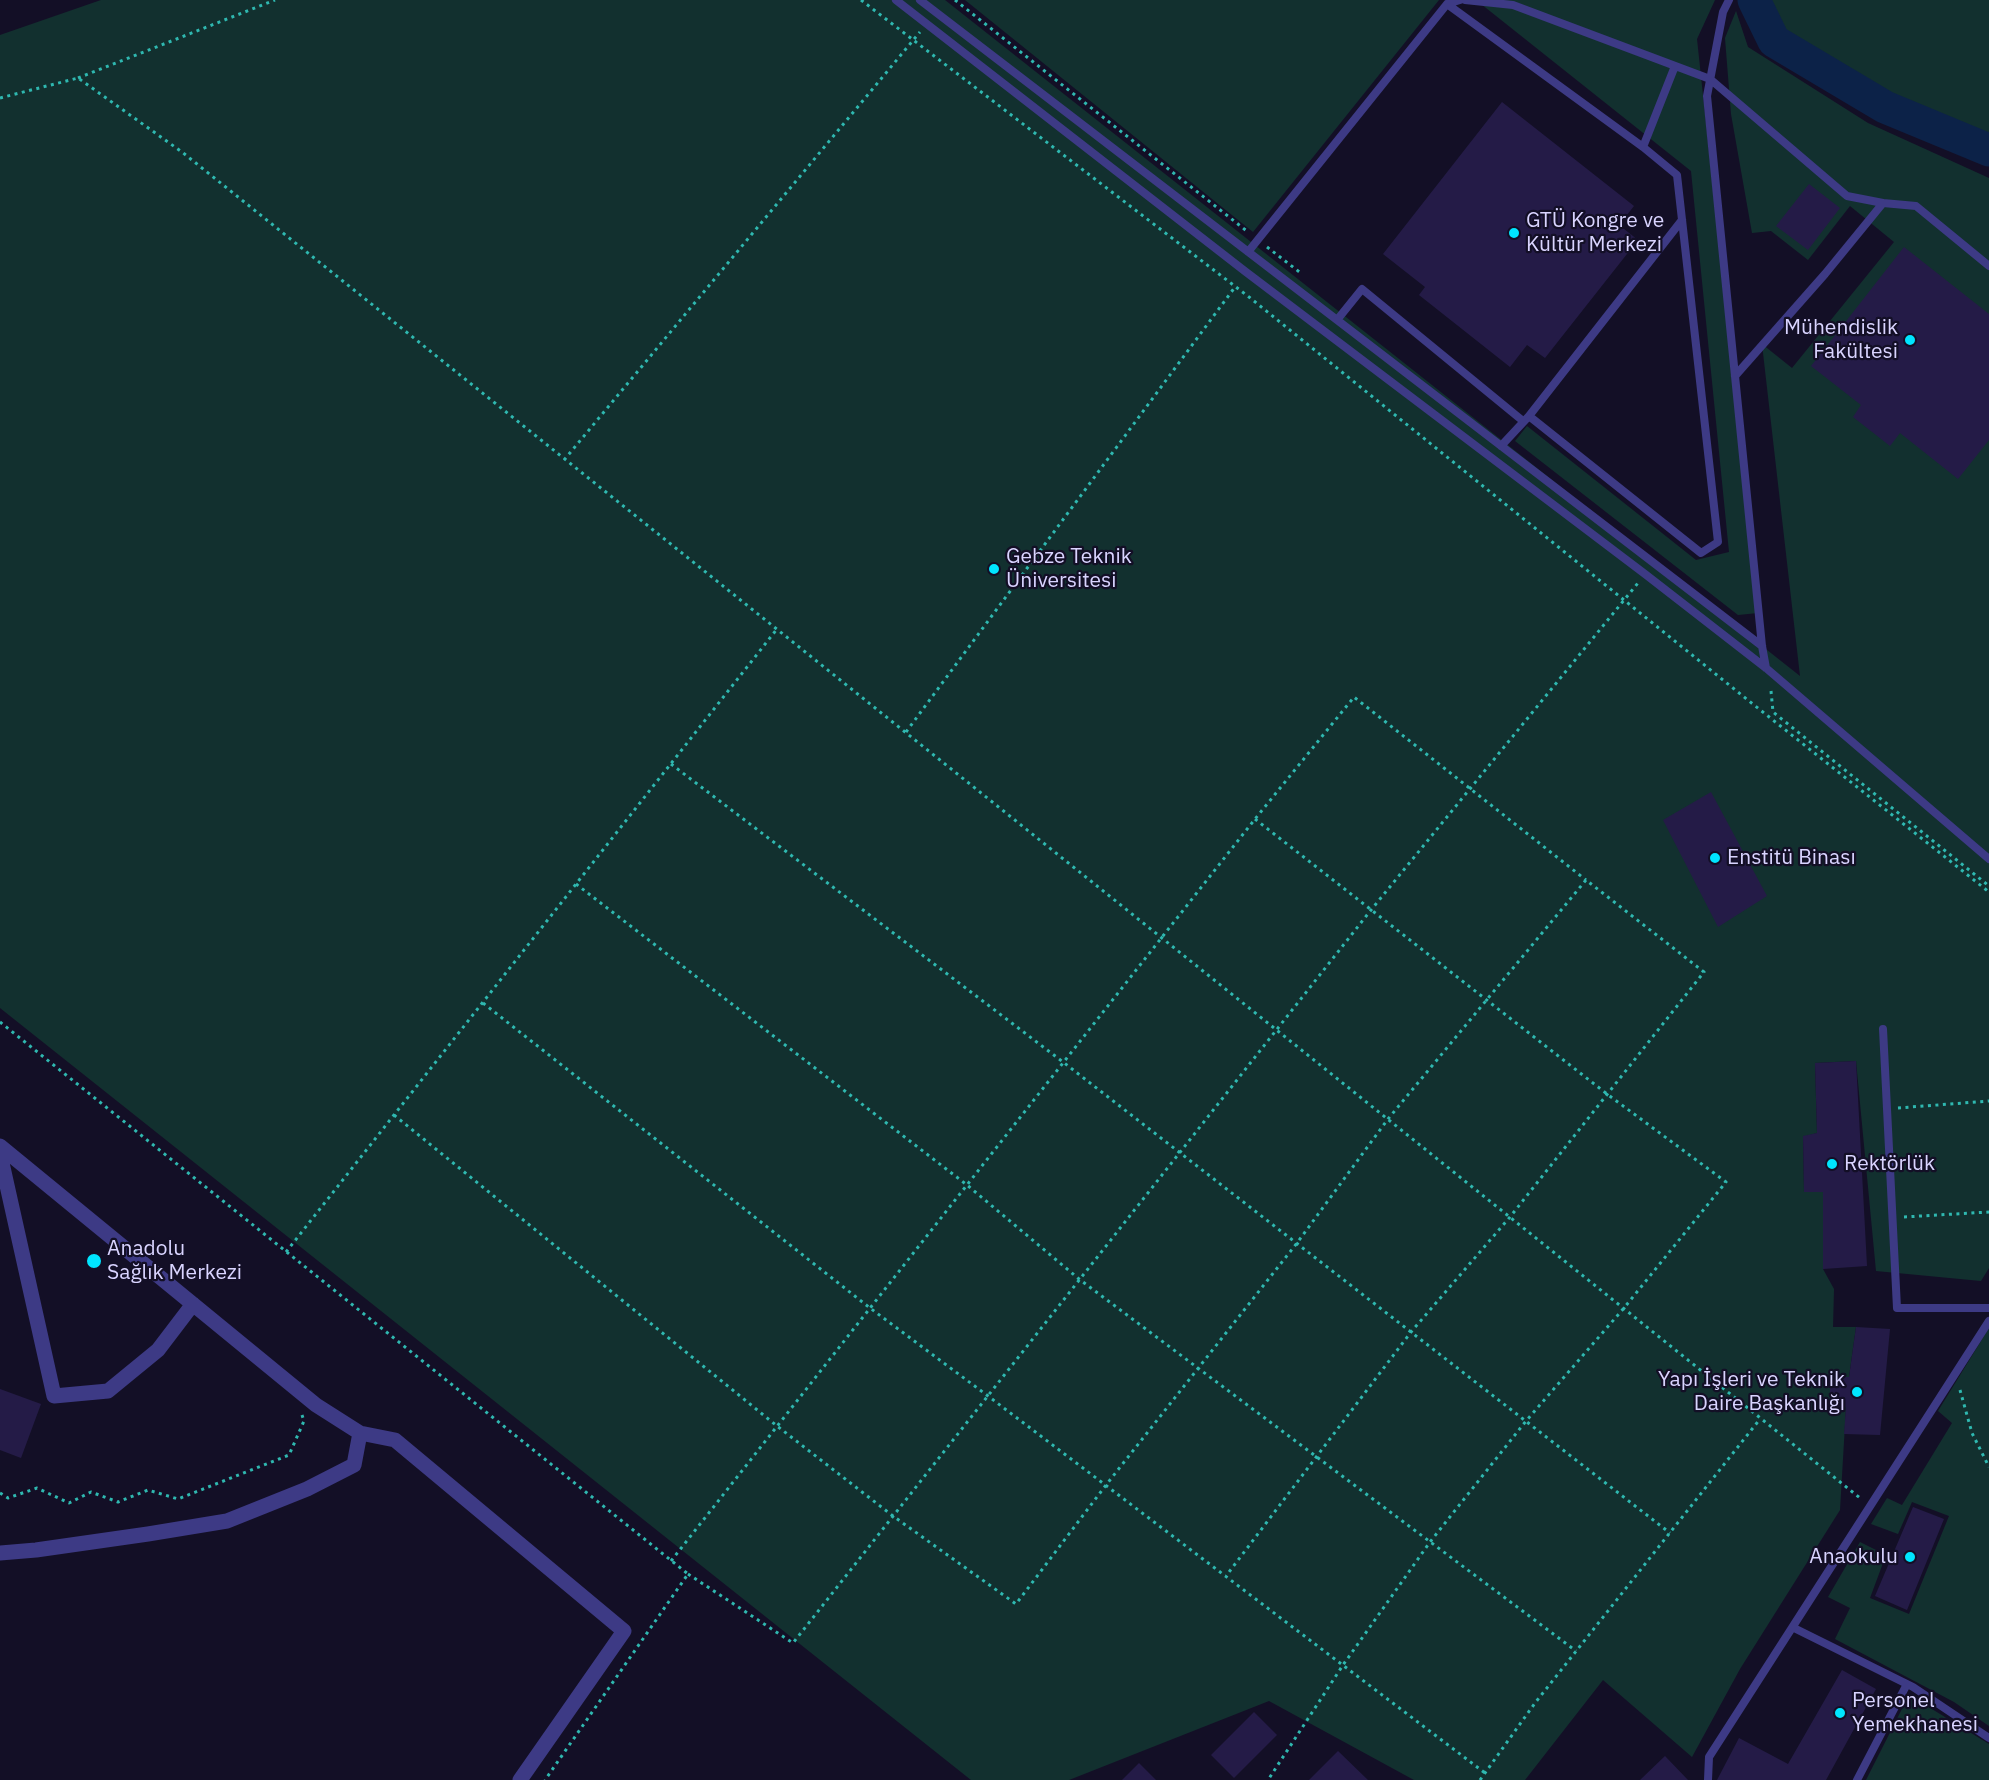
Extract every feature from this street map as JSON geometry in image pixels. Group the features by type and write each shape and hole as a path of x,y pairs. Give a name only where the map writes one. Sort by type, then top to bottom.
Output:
{"street":[{"path":"0,1146 316,1405 360,1433 395,1440 624,1631 520,1780"},
{"path":"0,1154 54,1396 108,1390 158,1350 193,1304"},
{"path":"0,1553 137,1536 227,1521 307,1490 354,1465 360,1433"}],"lane":[{"path":"896,0 1246,272 1768,670 1989,859"},
{"path":"920,0 1762,646"},
{"path":"1248,252 1447,4 1462,0 1513,5 1710,79 1847,196 1916,206 1989,266"},
{"path":"1729,0 1723,12 1707,96 1762,646 1768,670"},
{"path":"1337,320 1362,289 1526,419 1701,553 1718,542 1677,175 1643,147 1447,4"},
{"path":"1643,147 1675,66"},
{"path":"1736,376 1825,274 1883,202"},
{"path":"1501,446 1526,419 1682,220"},
{"path":"1883,1029 1897,1308 1989,1308"},
{"path":"1708,1780 1709,1757 1794,1628 1989,1321"},
{"path":"1794,1628 1907,1684 1989,1738"},
{"path":"1857,1780 1907,1684"}],"path":[{"path":"0,98 78,78 276,0"},
{"path":"861,0 1235,286 1989,892"},
{"path":"564,460 926,25"},
{"path":"78,78 182,152 1871,1507"},
{"path":"906,732 1246,272"},
{"path":"0,1022 671,1561 793,1643 1371,910 1645,574"},
{"path":"286,1252 777,629"},
{"path":"1768,670 1773,712 1989,886"},
{"path":"671,1561 1255,819 1354,697 1704,972 1510,1217 1411,1332 1226,1576"},
{"path":"671,764 1180,1152 1670,1533"},
{"path":"1255,819 1607,1094 1726,1182 1624,1308 1526,1421 1430,1542 1343,1665 1268,1780"},
{"path":"394,1115 777,1426 893,1516 1016,1604 1106,1485 1200,1369 1297,1243 1388,1119 1586,880"},
{"path":"576,884 967,1185 1080,1279 1576,1651"},
{"path":"483,1004 870,1308 1485,1773"},
{"path":"1887,1109 1989,1101"},
{"path":"1893,1217 1989,1212"},
{"path":"1956,1375 1972,1433 1989,1467"},
{"path":"0,1493 8,1498 38,1488 69,1503 91,1492 118,1502 148,1490 178,1499 289,1455 304,1421 300,1407"},
{"path":"1480,1780 1535,1703 1761,1418"},
{"path":"545,1780 688,1574"}],"green space":[{"name":"Gebze Teknik Üniversitesi","path":"101,0 945,0 1800,676 1762,344 1792,368 1894,242 1850,206 1808,260 1771,231 1752,233 1731,114 1725,38 1736,11 1748,47 1868,123 1989,178 1989,1268 1981,1281 1876,1271 1856,1061 1815,1063 1817,1133 1803,1137 1804,1191 1823,1192 1823,1269 1834,1289 1833,1327 1856,1327 1849,1377 1830,1377 1830,1407 1846,1407 1840,1510 1740,1669 1692,1757 1603,1680 1525,1780 1414,1780 1269,1701 1069,1780 971,1780 0,1008 0,35"},
{"path":"965,0 1439,0 1253,232"},
{"path":"1476,0 1715,0 1697,39 1758,613 1738,615 1515,441 1527,426 1696,560 1729,552 1691,171"},
{"path":"1754,0 1989,0 1989,150 1885,107 1774,41"},
{"path":"1989,1328 1989,1726 1954,1702 1835,1639 1850,1608 1828,1597 1860,1542 1886,1555 1870,1598 1909,1614 1949,1516 1912,1502 1898,1534 1871,1524 1887,1498 1902,1505 1952,1423 1938,1411"},
{"path":"1909,1695 1989,1744 1989,1780 1866,1780"}],"building":[{"name":"GTÜ Kongre ve Kültür Merkezi","path":"1502,102 1634,206 1619,225 1638,240 1545,358 1527,345 1510,367 1419,295 1425,287 1383,254"},
{"path":"1809,184 1840,208 1808,250 1776,226"},
{"name":"Mühendislik Fakültesi","path":"1904,247 1989,314 1989,440 1958,479 1900,433 1890,446 1853,417 1861,405 1811,366"},
{"name":"Enstitü Binası","path":"1711,792 1767,896 1718,927 1663,820"},
{"name":"Rektörlük","path":"1856,1061 1867,1266 1823,1269 1823,1192 1804,1192 1803,1136 1817,1133 1815,1063"},
{"name":"Yapı İşleri ve Teknik Daire Başkanlığı","path":"1856,1327 1890,1329 1880,1435 1844,1434 1846,1407 1830,1407 1830,1377 1849,1377"},
{"path":"0,1389 41,1404 21,1458 0,1450"},
{"name":"Anaokulu","path":"1913,1507 1944,1519 1907,1610 1875,1596"},
{"name":"Personel Yemekhanesi","path":"1842,1670 1876,1689 1826,1780 1717,1780 1739,1738 1788,1764"},
{"path":"1254,1712 1277,1735 1234,1778 1211,1755"},
{"path":"1338,1751 1368,1780 1309,1780"},
{"path":"1665,1756 1688,1780 1640,1780"},
{"path":"1139,1763 1156,1780 1122,1780"}],"waterway":[{"path":"1754,0 1774,41 1885,107 1989,150"}],"place":[{"name":"GTÜ Kongre ve Kültür Merkezi","path":"1514,233"},
{"name":"Mühendislik Fakültesi","path":"1910,340"},
{"name":"Gebze Teknik Üniversitesi","path":"994,569"},
{"name":"Enstitü Binası","path":"1715,858"},
{"name":"Rektörlük","path":"1832,1164"},
{"name":"Anadolu Sağlık Merkezi","path":"94,1261"},
{"name":"Yapı İşleri ve Teknik Daire Başkanlığı","path":"1857,1392"},
{"name":"Anaokulu","path":"1910,1557"},
{"name":"Personel Yemekhanesi","path":"1840,1713"}]}
